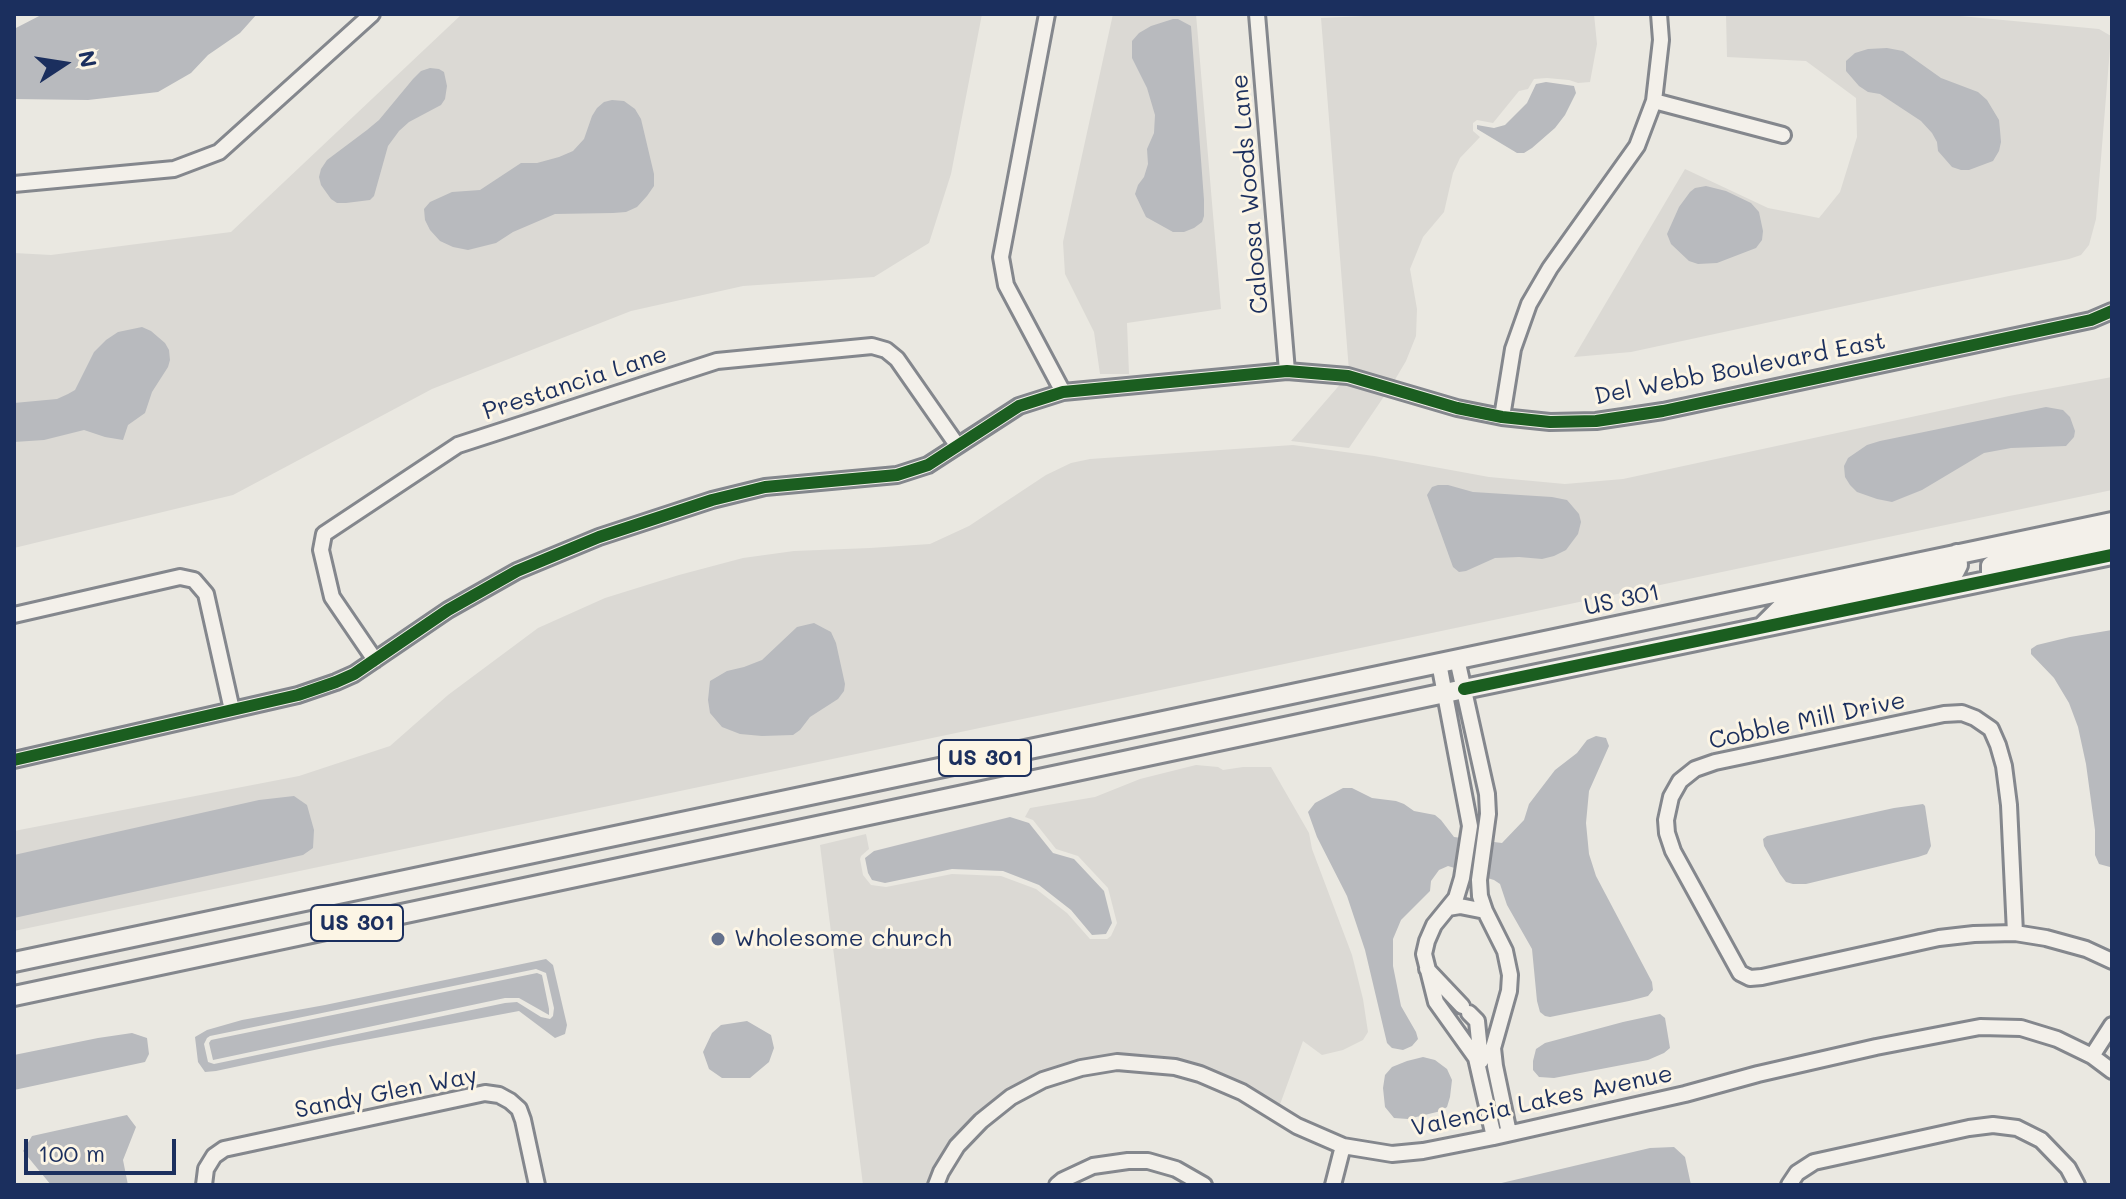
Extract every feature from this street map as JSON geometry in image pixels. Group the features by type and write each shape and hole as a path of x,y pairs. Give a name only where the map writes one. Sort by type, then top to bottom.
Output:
{"main road":[{"name":"US 301","path":"14,962 2112,522"},
{"path":"1991,580 1991,566 1996,563 2112,537"},
{"path":"1762,627 1781,608 1955,571 1957,554"},
{"name":"US 301","path":"14,996 2112,555"}],"street":[{"path":"14,184 174,169 219,152 372,14"},
{"path":"1047,14 1001,257 1006,285 1063,392"},
{"name":"Caloosa Woods Lane","path":"1257,14 1287,371"},
{"path":"1502,417 1513,349 1529,304 1550,268 1637,146 1654,101 1661,40 1659,14"},
{"path":"1654,101 1783,135"},
{"name":"Del Webb Boulevard East","path":"14,760 298,695 336,682 354,674 448,610 517,571 599,537 712,500 765,487 897,475 928,465 1019,406 1063,392 1287,371 1348,376 1457,408 1502,417 1550,422 1596,421 1663,411 2091,320 2112,311"},
{"name":"Prestancia Lane","path":"375,660 332,597 321,550 324,534 458,445 717,361 872,346 886,350 897,359 957,445"},
{"path":"14,615 180,577 194,580 206,594 232,710"},
{"path":"1448,661 1464,689 1487,794 1480,896 1505,951 1510,975 1509,991 1493,1048 1509,1133"},
{"path":"1448,661 1445,693 1470,826 1456,898 1434,925 1424,954 1436,1002 1476,1058 1494,1137"},
{"name":"Cobble Mill Drive","path":"2015,933 2009,805 2004,766 1991,729 1975,718 1962,713 1944,714 1715,762 1695,769 1680,781 1671,797 1666,820 1673,851 1740,973 1750,978 1939,938 1974,934 2015,933 2046,938 2112,961"},
{"path":"1448,908 1460,906 1485,911"},
{"path":"1427,969 1477,1021 1483,1082"},
{"path":"2092,1056 2112,1025"},
{"name":"Valencia Lakes Avenue","path":"936,1185 957,1146 1011,1097 1043,1080 1081,1068 1117,1062 1175,1067 1200,1074 1242,1092 1297,1126 1343,1146 1392,1154 1494,1137 1862,1050 1980,1027 2021,1028 2057,1039 2092,1056 2112,1071"},
{"name":"Sandy Glen Way","path":"204,1185 206,1169 214,1156 224,1149 485,1093 499,1095 519,1109 537,1185"},
{"path":"1789,1185 1797,1173 1814,1162 1993,1125 2017,1128 2041,1140 2068,1168 2077,1185"},
{"path":"1333,1185 1343,1146"},
{"path":"1057,1185 1093,1166 1148,1161 1176,1169 1204,1185"}],"shaded area":[{"path":"43,14 257,14 240,33 208,55 191,73 158,92 88,100 14,99 14,29"},
{"path":"462,14 982,14 951,174 929,243 874,277 743,286 631,311 432,389 233,495 14,548 14,253 51,255 231,232"},
{"path":"1113,14 1196,14 1221,309 1127,323 1129,374 1100,374 1094,332 1065,274 1063,242"},
{"path":"1408,14 1594,14 1597,44 1590,82 1534,79 1528,89 1519,91 1493,123 1477,120 1473,123 1473,131 1480,137 1460,158 1453,173 1444,212 1423,237 1410,269 1417,309 1416,336 1393,383 1349,371 1321,18"},
{"path":"1726,14 1939,14 2099,29 2111,36 2096,219 2089,245 2081,255 2069,259 1631,352 1574,357 1685,169 1768,208 1819,218 1840,192 1857,137 1856,98 1806,61 1727,57"},
{"path":"1173,19 1191,26 1204,200 1202,222 1184,232 1173,232 1146,217 1135,194 1148,164 1147,149 1154,133 1155,115 1147,88 1132,58 1132,41 1151,26"},
{"path":"1887,48 1903,51 1941,78 1978,92 1987,100 1999,120 2000,130 1999,151 1993,161 1969,170 1952,167 1938,151 1932,133 1921,121 1880,94 1868,92 1859,86 1846,71 1846,61 1855,53"},
{"path":"430,68 444,72 447,86 445,99 441,105 409,122 388,146 374,196 370,200 346,203 331,199 319,177 327,160 379,120 413,79"},
{"path":"1546,82 1574,86 1576,93 1555,128 1532,148 1517,153 1477,129 1477,125 1494,128 1505,125 1527,103 1536,84"},
{"path":"612,100 624,101 635,109 641,119 654,174 654,186 637,207 626,212 555,214 496,243 468,250 440,241 430,230 424,209 430,202 452,192 480,190 521,163 537,163 573,151 584,139 597,108"},
{"path":"1706,186 1751,203 1759,212 1763,231 1762,240 1756,248 1717,263 1698,264 1689,261 1671,244 1667,234 1679,207 1695,188"},
{"path":"142,327 165,343 170,360 152,392 145,413 128,425 123,440 84,430 44,440 14,442 14,403 57,399 75,390 94,352 106,340 118,332"},
{"path":"2112,377 2112,490 14,931 14,831 299,776 390,746 448,695 538,628 605,598 743,558 794,551 930,544 969,526 1046,475 1071,463 1090,459 1293,445 1489,477 1565,484 1623,479 2009,396"},
{"path":"1343,381 1387,392 1349,448 1291,441"},
{"path":"2046,407 2063,410 2070,417 2075,431 2066,446 2011,448 1984,453 1922,490 1892,502 1857,492 1845,477 1844,466 1848,458 1867,445"},
{"path":"1438,485 1473,492 1567,500 1579,514 1578,534 1566,550 1554,556 1542,559 1495,558 1459,572 1453,567 1427,495 1432,487"},
{"path":"814,623 831,632 836,643 845,684 838,699 810,717 793,735 740,734 722,727 710,713 710,681 727,671 762,660 797,627"},
{"path":"2112,630 2110,867 2099,864 2095,855 2095,830 2078,727 2069,703 2054,678 2031,654 2031,649 2070,637"},
{"path":"1596,736 1606,738 1609,746 1589,791 1586,823 1589,854 1596,876 1652,982 1653,990 1648,996 1629,1001 1545,1016 1540,1012 1537,1001 1532,949 1507,905 1500,884 1448,866 1439,870 1431,881 1430,891 1401,920 1393,939 1393,966 1401,1006 1418,1039 1403,1050 1392,1048 1387,1043 1365,950 1347,896 1308,812 1315,803 1343,788 1352,788 1372,798 1396,801 1414,811 1435,815 1454,837 1502,843 1524,820 1529,804 1555,770 1577,753 1587,740"},
{"path":"1196,765 1223,770 1271,767 1309,833 1312,849 1352,955 1368,1032 1363,1040 1343,1050 1322,1055 1303,1041 1274,1121 1246,1104 1188,1079 1136,1066 1071,1080 1011,1101 950,1167 941,1185 863,1185 820,845 866,834 869,849 860,859 863,875 871,885 886,887 952,874 1001,876 1036,889 1067,913 1090,939 1107,939 1117,923 1108,888 1078,856 1056,849 1033,820 1025,817 1030,808 1095,797 1140,779"},
{"path":"294,796 307,805 314,830 313,848 303,855 14,918 14,855 259,800"},
{"path":"1923,804 1931,846 1927,854 1918,857 1806,884 1793,884 1786,882 1764,846 1763,839 1767,836"},
{"path":"1010,817 1029,823 1053,853 1074,859 1104,891 1112,923 1106,934 1092,935 1071,910 1039,885 1003,871 952,869 885,883 872,880 868,873 865,858 874,851"},
{"path":"546,959 553,965 567,1025 565,1034 555,1038 519,1011 216,1071 205,1072 198,1062 195,1037 207,1030 242,1020","holes":["536,969 546,973 554,1008 550,1019 517,1002 505,1003 214,1064 208,1062 204,1044 210,1036"]},
{"path":"537,973 542,975 549,1015 519,998 505,998 213,1060 211,1040"},
{"path":"1660,1014 1665,1018 1670,1048 1664,1053 1648,1060 1554,1078 1539,1077 1533,1070 1536,1049 1545,1043"},
{"path":"747,1021 771,1035 774,1048 769,1062 750,1078 722,1078 709,1069 703,1052 712,1033 721,1025"},
{"path":"132,1033 147,1038 149,1054 145,1062 14,1090 14,1055"},
{"path":"1423,1057 1435,1060 1447,1069 1452,1080 1447,1107 1408,1119 1394,1118 1385,1107 1385,1075 1392,1067"},
{"path":"127,1115 136,1127 123,1160 128,1185 51,1185 23,1151 32,1136"},
{"path":"1674,1147 1685,1157 1691,1185 1493,1185 1650,1148"}],"cycle path":[{"path":"14,760 298,695 336,682 354,674 448,610 517,571 599,537 712,500 765,487 897,475 928,465 1019,406 1063,392 1287,371 1348,376 1457,408 1502,417 1550,422 1596,421 1663,411 2091,320 2112,311"},
{"path":"1464,689 2112,555"}],"place":[{"name":"Wholesome church","path":"718,939"}]}
